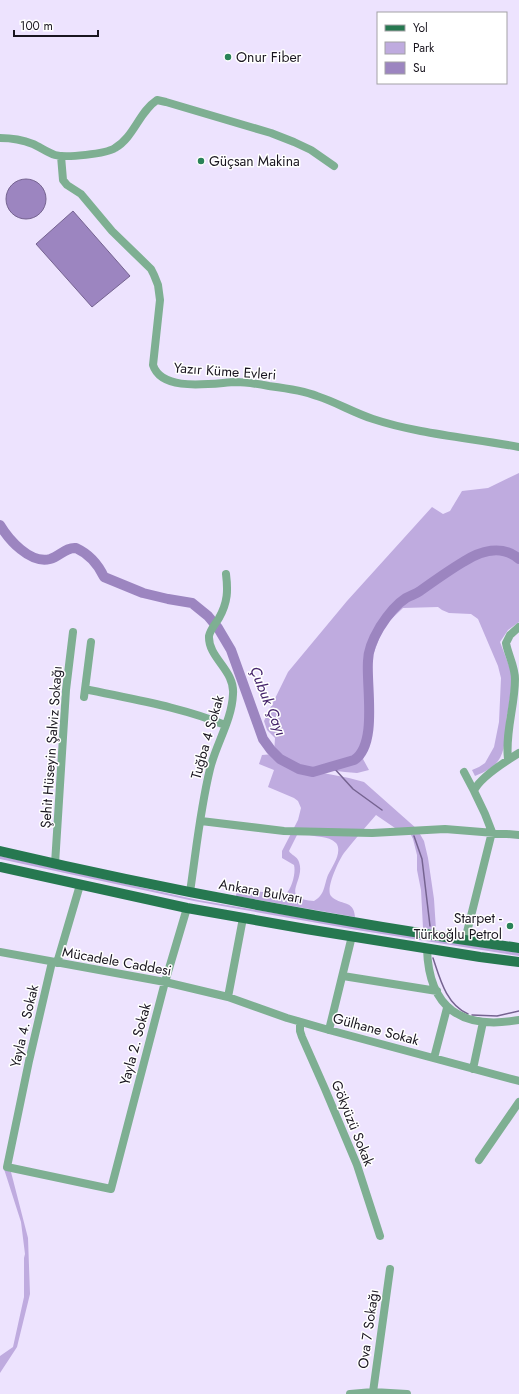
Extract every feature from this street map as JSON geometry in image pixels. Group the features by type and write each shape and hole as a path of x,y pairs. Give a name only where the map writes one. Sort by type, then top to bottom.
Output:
{"main road":[{"name":"Ankara Bulvarı","path":"0,851 190,892 519,948"},
{"name":"Ankara Bulvarı","path":"0,867 187,908 427,949 519,962"}],"street":[{"path":"0,138 27,142 52,154 61,156 107,152 116,148 128,138 145,111 157,100 271,133 311,150 334,166"},
{"name":"Yazır Küme Evleri","path":"61,156 65,183 81,194 112,231 142,260 154,275 160,293 160,300 153,365 155,370 162,378 172,382 182,383 212,384 247,382 301,391 380,421 416,429 519,447"},
{"name":"Tuğba 4 Sokak","path":"190,892 207,782 213,759 233,700 233,684 230,676 220,663 212,648 209,636 220,616 228,593 226,574"},
{"path":"508,759 508,734 515,677 506,643 510,635 519,627"},
{"name":"Şehit Hüseyin Şalviz Sokağı","path":"56,864 66,690 73,632"},
{"path":"91,642 84,693 187,712 209,718 225,725"},
{"path":"474,791 476,786 482,780 508,759 519,753"},
{"path":"464,772 485,814 492,832 465,940"},
{"path":"201,820 284,831 372,832 445,829 519,835"},
{"name":"Yayla 4. Sokak","path":"80,885 54,963 29,1061 7,1167 110,1189"},
{"name":"Yayla 2. Sokak","path":"110,1189 165,982 187,908"},
{"path":"228,997 243,918"},
{"path":"329,1030 352,936"},
{"path":"427,949 430,971 437,991 447,1008 466,1019 483,1022 508,1022 519,1020"},
{"name":"Mücadele Caddesi","path":"0,953 165,982 228,997"},
{"path":"343,976 437,991"},
{"name":"Gülhane Sokak","path":"228,997 300,1022 519,1081"},
{"path":"434,1058 447,1008"},
{"name":"Gökyüzü Sokak","path":"300,1022 302,1037 326,1089 357,1165 380,1236"},
{"path":"472,1069 483,1022"},
{"path":"479,1160 519,1102"},
{"name":"Ova 7 Sokağı","path":"373,1392 390,1269"},
{"path":"350,1394 373,1392 407,1394"}],"green space":[{"path":"519,473 519,622 508,630 500,642 511,671 512,683 503,751 497,763 491,768 475,776 472,770 485,763 494,747 499,722 501,678 498,666 478,619 471,614 449,613 438,607 403,608 384,626 371,660 371,731 369,745 363,759 369,770 357,773 311,768 323,773 364,782 417,829 424,841 428,858 434,899 436,930 423,928 421,890 417,870 417,855 410,833 395,828 376,815 344,853 331,881 331,896 338,901 349,905 354,911 355,917 236,896 237,888 282,895 286,894 293,880 294,865 282,858 282,851 298,820 301,808 298,801 294,798 268,787 274,770 259,764 262,755 274,754 275,738 267,730 264,721 288,672 347,601 432,507 443,514 450,511 462,491 488,488","holes":["297,835 311,835 333,840 338,847 338,855 328,875 324,890 318,899 314,901 303,900 297,897 295,893 300,869 299,862 289,851"]},
{"path":"0,856 198,900 519,953 519,956 357,930 194,901 0,859"},
{"path":"4,1169 11,1172 28,1238 30,1294 17,1347 0,1373 0,1356 13,1347 24,1297 25,1254 21,1222"}],"water":[{"path":"26,179 40,185 46,199 40,213 26,219 12,213 6,199 12,185"},
{"path":"73,211 130,276 92,307 36,244"}],"waterway":[{"name":"Çubuk Çayı","path":"0,525 21,550 35,558 42,560 50,559 66,550 76,548 93,560 104,577 143,593 192,603 208,616 218,628 231,650 263,739 280,759 299,769 313,772 354,760 361,752 366,742 369,714 369,652 378,631 385,619 395,607 406,598 418,592 452,569 470,558 484,552 498,550 512,554 519,559"},
{"path":"333,767 353,789 382,810"},
{"path":"414,836 422,859 430,926"},
{"path":"433,958 441,982 449,997 460,1010 468,1014"},
{"path":"472,1015 497,1016 519,1011"}],"place":[{"name":"Onur Fiber","path":"228,57"},
{"name":"Güçsan Makina","path":"201,161"},
{"name":"Starpet - Türkoğlu Petrol","path":"510,926"}]}
